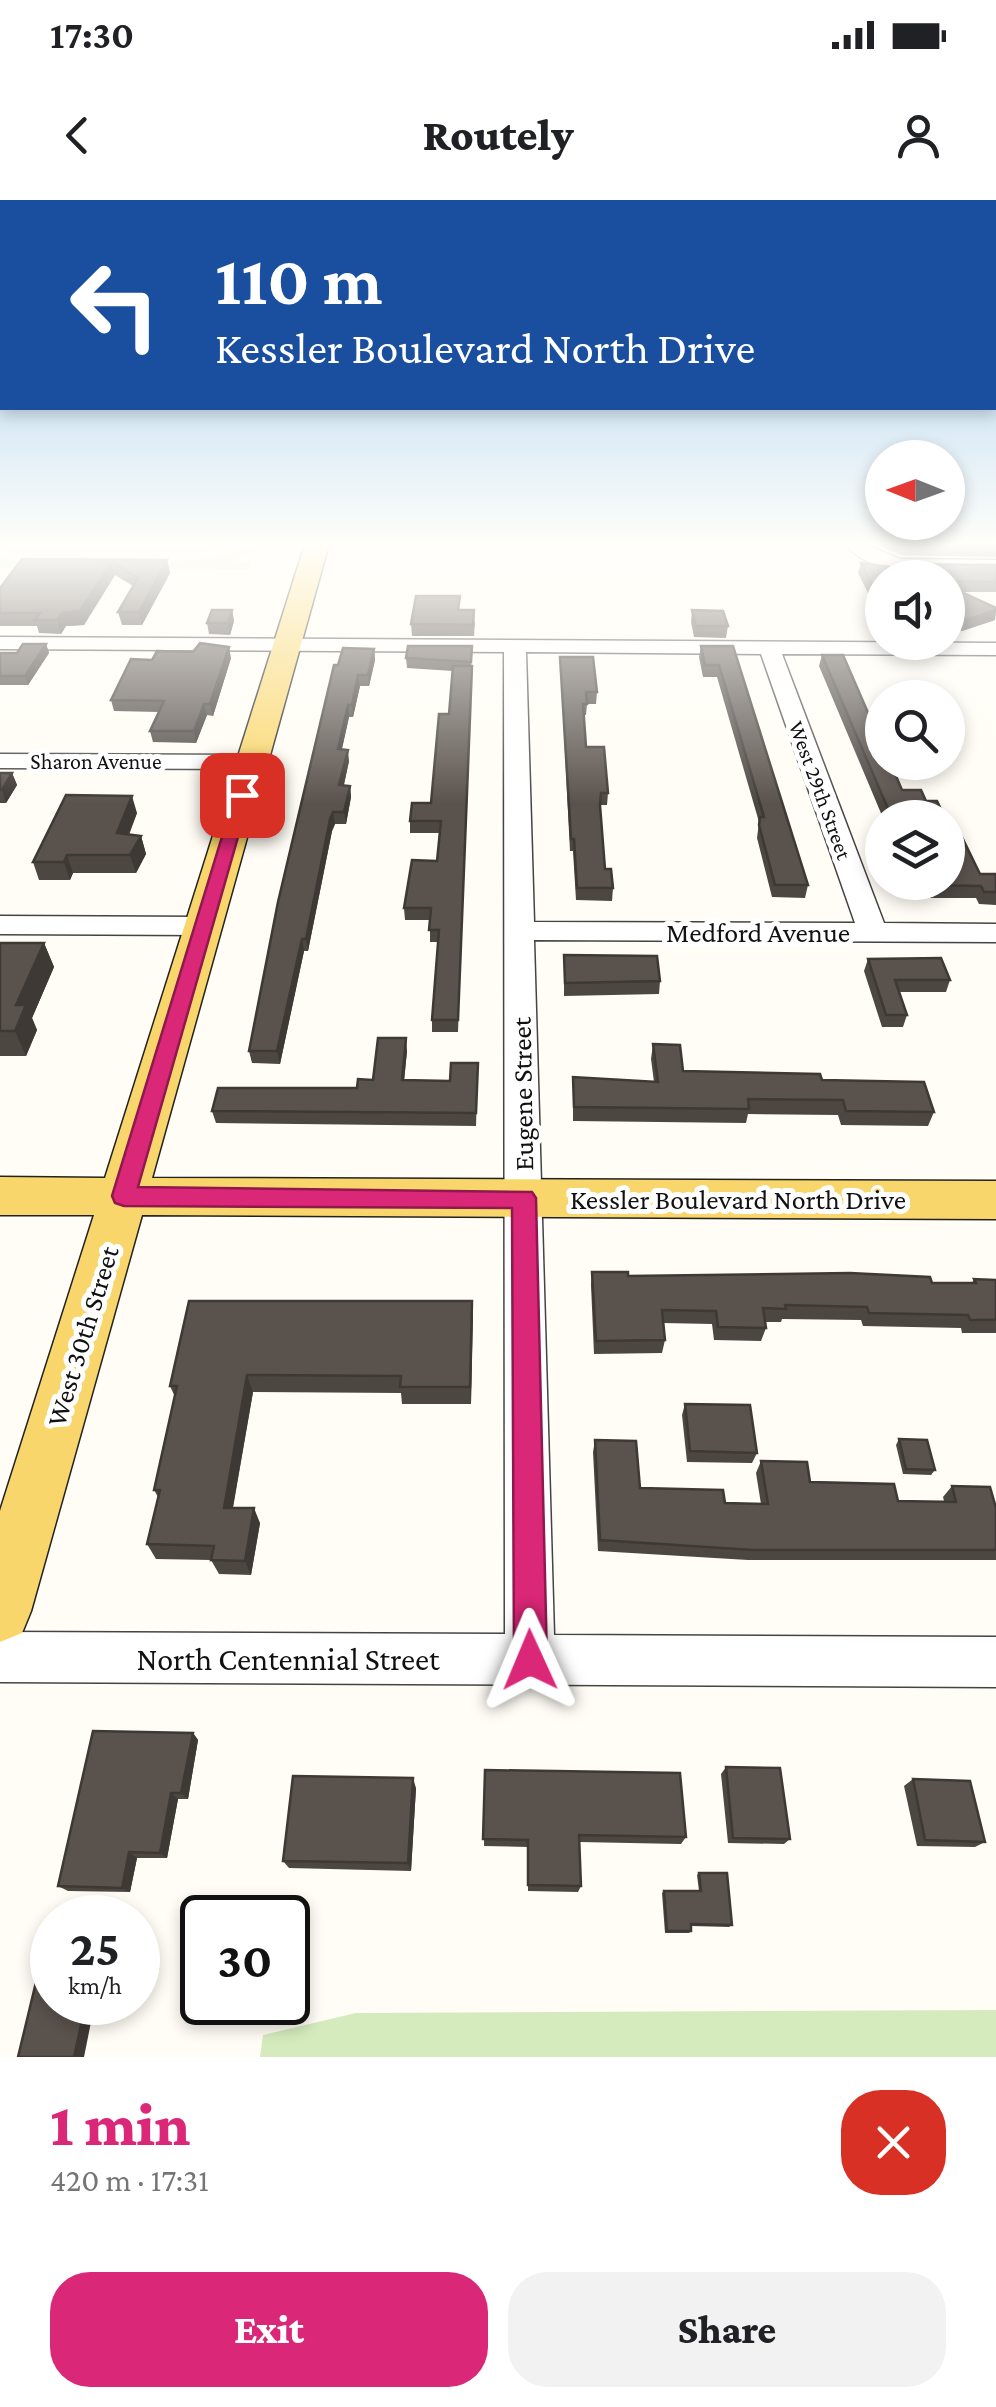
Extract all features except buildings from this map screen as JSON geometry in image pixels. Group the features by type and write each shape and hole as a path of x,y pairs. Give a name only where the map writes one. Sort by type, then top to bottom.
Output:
{"main road":[{"name":"West 30th Street","path":"0,1610 291,631"},
{"name":"Kessler Boulevard North Drive","path":"0,1196 996,1200"}],"street":[{"path":"0,643 286,648 996,649"},
{"name":"Eugene Street","path":"515,648 530,1660"},
{"name":"West 29th Street","path":"769,648 872,932"},
{"name":"Sharon Avenue","path":"0,761 252,762"},
{"path":"0,925 203,926"},
{"name":"Medford Avenue","path":"520,931 996,933"},
{"name":"North Centennial Street","path":"0,1657 996,1662"}],"green space":[{"path":"996,2010 996,2057 260,2057 263,2035 356,2013"}],"route":[{"path":"242,795 124,1196 524,1198 530,1660"}]}
